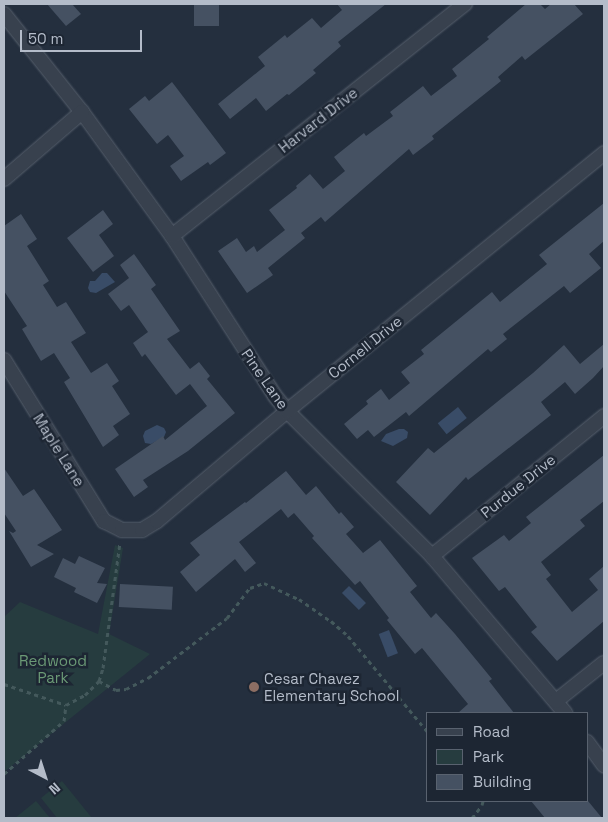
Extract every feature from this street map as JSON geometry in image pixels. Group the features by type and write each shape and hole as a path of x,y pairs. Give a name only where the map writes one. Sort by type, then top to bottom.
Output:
{"street":[{"name":"Harvard Drive","path":"172,236 465,4"},
{"name":"Pine Lane","path":"4,14 82,112 172,236 274,396 432,556 564,712"},
{"path":"4,179 82,112"},
{"name":"Cornell Drive","path":"122,530 142,530 157,521 287,411 604,153"},
{"name":"Maple Lane","path":"4,360 104,521 122,530"},
{"name":"Purdue Drive","path":"432,556 604,416"},
{"path":"556,701 604,663"},
{"path":"588,743 604,765"}],"path":[{"path":"4,684 66,705 85,695 99,681 103,668 122,530"},
{"path":"99,681 116,690 126,688 148,678 227,618 250,588 264,583 298,599 331,621 348,636 426,729"},
{"path":"4,774 64,721 66,705"},
{"path":"472,818 483,802"}],"green space":[{"name":"Redwood Park","path":"115,545 123,548 109,634 150,654 4,772 4,617 20,602 98,634"},
{"path":"62,781 92,818 57,818 41,798"},
{"path":"36,801 50,818 15,818"}],"water":[{"path":"102,273 107,273 115,282 96,293 90,292 88,288 90,281 95,281"},
{"path":"458,407 467,418 447,434 438,423"},
{"path":"157,425 164,428 166,432 164,437 151,444 145,443 143,436 145,431"},
{"path":"404,429 408,432 407,438 393,446 381,441 386,434"},
{"path":"349,586 366,603 359,610 342,593"},
{"path":"389,630 398,653 388,657 379,634"}],"building":[{"path":"47,4 72,4 81,14 66,26"},
{"path":"194,4 219,4 219,26 194,26"},
{"path":"337,4 386,4 338,42 341,46 313,70 316,73 289,95 287,94 266,111 256,98 230,119 218,104 265,66 258,57 285,35 287,38 312,18 321,28 342,10"},
{"path":"526,4 540,4 545,9 551,4 574,4 583,14 525,60 522,56 498,77 501,81 432,136 434,139 413,155 409,149 325,222 321,217 301,233 305,238 268,268 273,275 247,293 218,251 237,238 246,252 254,246 257,252 285,230 269,210 297,188 296,186 310,174 323,189 345,171 334,157 364,133 366,136 393,116 390,112 423,86 431,96 457,76 452,69 489,39 487,37"},
{"path":"172,82 226,153 210,165 208,162 181,181 170,166 184,156 168,135 157,144 129,109 145,96 149,101"},
{"path":"604,203 604,241 589,254 601,268 570,293 564,286 503,334 507,339 491,352 488,349 409,416 406,412 374,437 368,430 357,439 344,424 368,404 366,401 381,389 389,400 410,383 401,372 424,354 421,350 492,292 500,302 547,264 539,255"},
{"path":"103,210 113,224 99,235 114,256 93,272 67,238"},
{"path":"21,214 37,239 27,246 49,281 43,285 57,307 66,302 86,333 71,342 91,373 107,363 119,381 112,386 130,414 113,426 119,435 103,447 64,382 70,378 54,353 41,361 22,329 27,326 4,291 4,226"},
{"path":"134,254 156,285 151,289 180,331 167,339 190,369 199,362 210,376 207,379 235,413 188,451 143,480 148,487 134,497 115,469 163,436 165,440 207,406 190,384 176,395 145,354 142,357 133,343 148,332 129,305 121,311 108,294 129,278 120,265"},
{"path":"604,344 604,366 593,378 575,394 565,382 541,402 551,415 468,480 466,477 430,515 396,482 428,448 434,453 533,373 564,345 580,364"},
{"path":"604,455 604,501 580,520 585,526 541,562 551,575 546,579 572,612 598,590 589,579 604,566 604,621 557,661 531,632 537,627 505,587 499,591 472,558 504,535 509,541 531,523 526,517"},
{"path":"4,468 23,496 34,489 62,530 37,545 54,554 31,567 9,531 13,533 16,531 4,513"},
{"path":"286,471 306,495 316,486 339,514 341,512 354,527 346,534 363,553 380,540 417,586 410,592 431,618 436,613 455,634 492,679 489,681 513,712 459,712 468,704 422,648 415,654 387,620 389,618 360,581 355,585 312,538 314,536 294,513 288,518 281,509 239,542 256,563 245,572 235,559 196,592 180,572 200,555 190,543 246,503"},
{"path":"79,556 105,568 97,583 107,584 97,603 74,592 76,588 54,577 63,558 75,564"},
{"path":"120,584 173,587 172,610 119,607"},
{"path":"588,801 602,818 545,818 532,802"}],"place":[{"name":"Cesar Chavez Elementary School","path":"254,687"}]}
